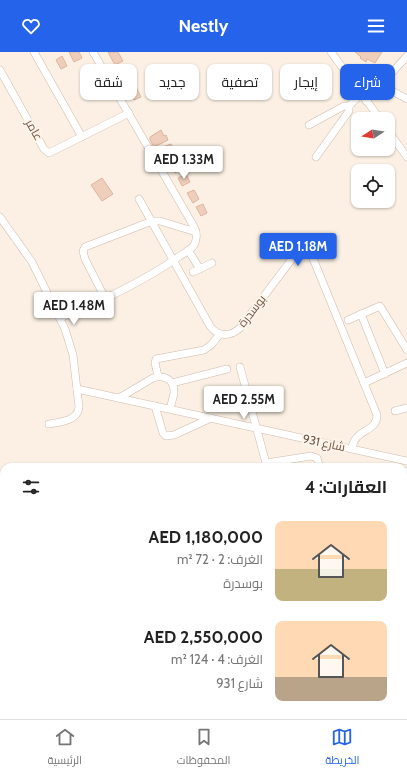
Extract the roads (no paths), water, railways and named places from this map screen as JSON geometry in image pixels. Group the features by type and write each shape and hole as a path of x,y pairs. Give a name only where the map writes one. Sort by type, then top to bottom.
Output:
{"street":[{"path":"34,52 82,137"},
{"path":"60,318 105,298 174,260 193,246 196,241 196,232 93,52"},
{"path":"331,52 340,65"},
{"path":"395,69 407,55"},
{"name":"عامر","path":"0,70 46,152 51,153 129,113"},
{"path":"395,93 407,99"},
{"path":"309,125 344,106 349,106 355,100"},
{"path":"366,101 375,112"},
{"path":"316,157 349,112 349,106"},
{"path":"395,140 407,156"},
{"path":"139,199 210,326 214,331 220,334 211,345 204,350 156,359 155,364 158,376"},
{"path":"0,217 32,262 60,318 71,346 79,407 77,415 72,419 49,424"},
{"path":"105,298 85,259 83,251 85,247 152,220 196,232"},
{"path":"188,250 196,270 212,263"},
{"name":"بوسدرة","path":"220,334 227,335 236,332 295,255 301,252 309,253 315,260 377,418 374,425 356,438 352,448"},
{"path":"348,320 377,306 381,307 407,350"},
{"path":"361,314 385,374"},
{"path":"364,383 407,364"},
{"path":"240,367 266,463"},
{"path":"172,383 227,370"},
{"path":"119,398 158,376 168,379 174,388 170,409"},
{"name":"شارع 931","path":"77,389 407,461"},
{"path":"155,406 163,433 166,436 174,435 211,418"},
{"path":"395,411 407,408"},
{"path":"277,463 311,456 317,458 319,463"}]}
